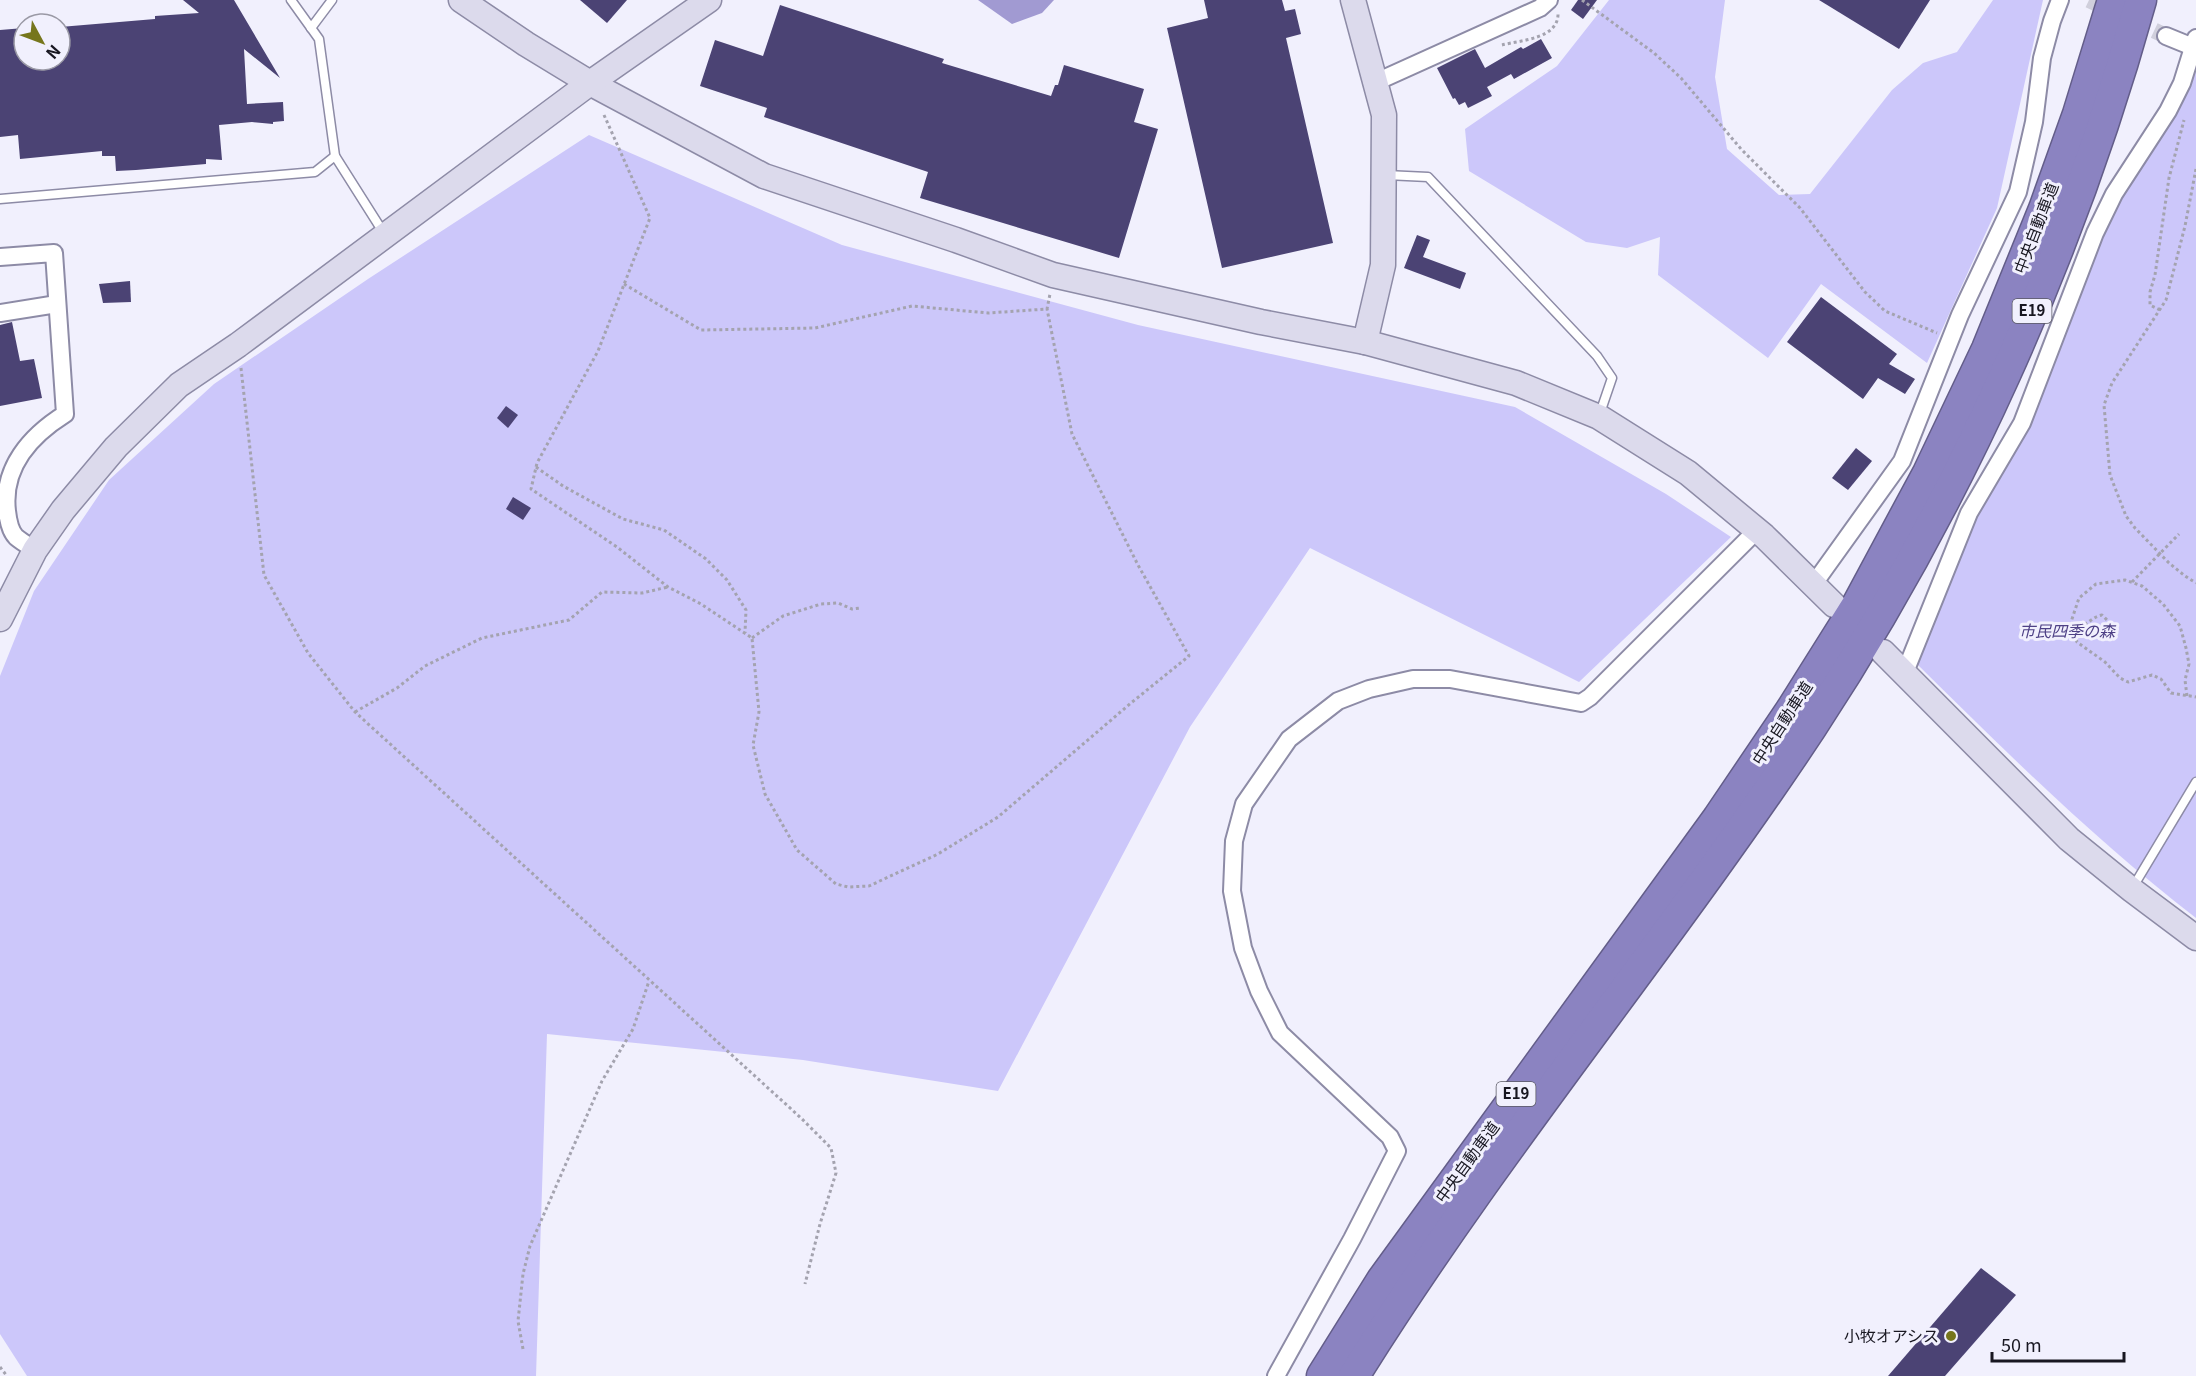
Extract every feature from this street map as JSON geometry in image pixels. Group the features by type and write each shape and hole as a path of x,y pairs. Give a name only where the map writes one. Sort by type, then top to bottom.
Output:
{"highway":[{"name":"中央自動車道","path":"1322,1376 1382,1280 1718,818 1791,710 1857,605 1928,473 1987,349 2044,209 2078,114 2113,0"},
{"name":"中央自動車道","path":"1354,1376 1405,1294 1519,1134 1740,834 1814,724 1880,617 1953,483 2013,359 2068,221 2103,123 2140,0"}],"street":[{"path":"461,0 526,44 590,83 764,176 1053,275 1261,322 1365,342 1516,383 1599,417 1688,473 1757,530 1834,605"},
{"path":"0,620 35,550 63,510 116,447 179,386 238,345 590,83 709,0"},
{"path":"1353,0 1384,115 1383,265 1365,342"},
{"path":"1376,82 1540,8 1549,0"},
{"path":"1813,585 1902,461 1951,339 2018,192 2034,122 2042,58 2060,0"},
{"path":"1905,672 1969,513 2022,423 2095,233 2114,194 2168,111 2182,83 2195,42 2166,36"},
{"path":"0,257 54,253 65,414 50,424 26,447 12,469 5,495 8,521 15,536 35,550"},
{"path":"0,313 57,304"},
{"path":"1276,1376 1352,1239 1396,1151 1390,1137 1280,1033 1259,991 1243,948 1232,891 1234,841 1245,804 1289,739 1338,701 1369,689 1413,679 1450,679 1581,704 1590,698 1757,530"},
{"path":"1883,652 2069,838 2132,890 2196,938"}],"lane":[{"path":"291,0 319,39 335,156 385,235"},
{"path":"311,28 332,0"},
{"path":"0,199 315,172 335,156"},
{"path":"1383,175 1428,177 1598,356 1612,378 1599,417"},
{"path":"2132,890 2196,782"}],"path":[{"path":"1582,0 1654,53 1681,78 1741,149 1800,208 1865,292 1885,311 1951,339"},
{"path":"2160,310 2150,305 2150,292 2155,275 2169,178 2187,111"},
{"path":"604,114 650,218 598,351 536,467 531,489 617,547 669,587 701,604 752,638 759,712 753,745 765,794 797,850 836,884 848,888 868,886 928,859 998,817 1189,656 1138,565 1072,434 1047,309 1053,275"},
{"path":"2196,169 2185,226 2166,300 2112,383 2104,405 2110,475 2117,495 2134,528 2159,553 2196,583"},
{"path":"624,285 701,330 815,328 912,306 988,313 1047,309"},
{"path":"238,345 264,575 308,653 355,712 801,1118 831,1148 836,1173 805,1284"},
{"path":"536,467 563,486 623,519 664,530 706,559 727,580 746,610 745,633"},
{"path":"2132,582 2179,534"},
{"path":"2187,696 2185,680 2189,664 2180,626 2163,604 2142,586 2126,580 2096,584 2079,598 2071,622 2077,642 2085,649 2105,662 2120,678 2128,682 2152,675 2162,679 2171,693 2187,696 2196,697"},
{"path":"355,712 396,688 424,666 482,638 569,620 602,592 642,593 669,587"},
{"path":"752,638 783,616 821,604 838,603 852,609 861,608"},
{"path":"2073,628 2083,627 2098,615 2102,615 2112,625"},
{"path":"524,1349 518,1321 523,1274 530,1246 602,1081 633,1029 649,981"},
{"path":"0,1367 7,1376"}],"green space":[{"path":"1609,0 1725,0 1715,77 1727,149 1779,195 1810,194 1892,90 1923,63 1957,52 1993,0 2043,0 1997,208 1927,363 1821,284 1768,358 1658,275 1660,237 1627,248 1586,242 1469,171 1465,129 1557,66"},
{"name":"市民四季の森","path":"2196,60 2196,918 2159,889 2053,796 1917,664 1916,659 1972,520 2107,218"},
{"path":"589,135 842,245 1138,325 1515,407 1666,494 1731,537 1579,682 1310,548 1190,727 998,1091 803,1060 547,1034 536,1376 27,1376 0,1334 0,676 34,591 109,480 214,384 368,279"}],"shaded area":[{"path":"978,0 1054,0 1042,13 1012,24"}],"building":[{"path":"183,0 234,0 280,78 244,49 247,104 283,102 284,121 273,122 273,124 252,122 219,125 222,160 206,159 206,164 136,170 116,171 115,156 102,156 102,151 20,159 18,135 0,137 0,30 12,29 12,72 72,72 72,26 199,13"},
{"path":"580,0 627,0 607,23"},
{"path":"1204,0 1282,0 1285,11 1295,9 1301,34 1286,38 1333,243 1222,268 1167,28 1208,18"},
{"path":"1578,0 1597,0 1583,19 1571,10"},
{"path":"1819,0 1930,0 1899,49"},
{"path":"780,5 944,59 942,63 1051,96 1055,85 1058,85 1064,65 1144,89 1134,122 1158,129 1119,258 920,198 928,172 764,117 767,108 700,86 715,40 763,56"},
{"path":"1541,39 1552,58 1514,79 1511,74 1487,87 1492,96 1468,108 1465,102 1459,105 1455,98 1453,99 1437,68 1475,49 1485,68 1521,47 1523,49"},
{"path":"1417,235 1430,240 1423,257 1466,273 1460,289 1404,268"},
{"path":"130,281 131,302 103,303 99,284"},
{"path":"1821,297 1897,354 1889,364 1915,379 1905,394 1878,378 1863,399 1787,342"},
{"path":"12,322 20,361 34,359 42,398 0,406 0,325"},
{"path":"506,406 518,415 508,428 497,418"},
{"path":"1856,448 1872,461 1848,490 1832,478"},
{"path":"513,497 531,508 523,520 506,509"},
{"name":"小牧オアシス","path":"1981,1268 2016,1295 1945,1376 1888,1376"}],"tunnel":[{"path":"2089,0 2166,36"}],"place":[{"name":"小牧オアシス","path":"1951,1336"}]}
